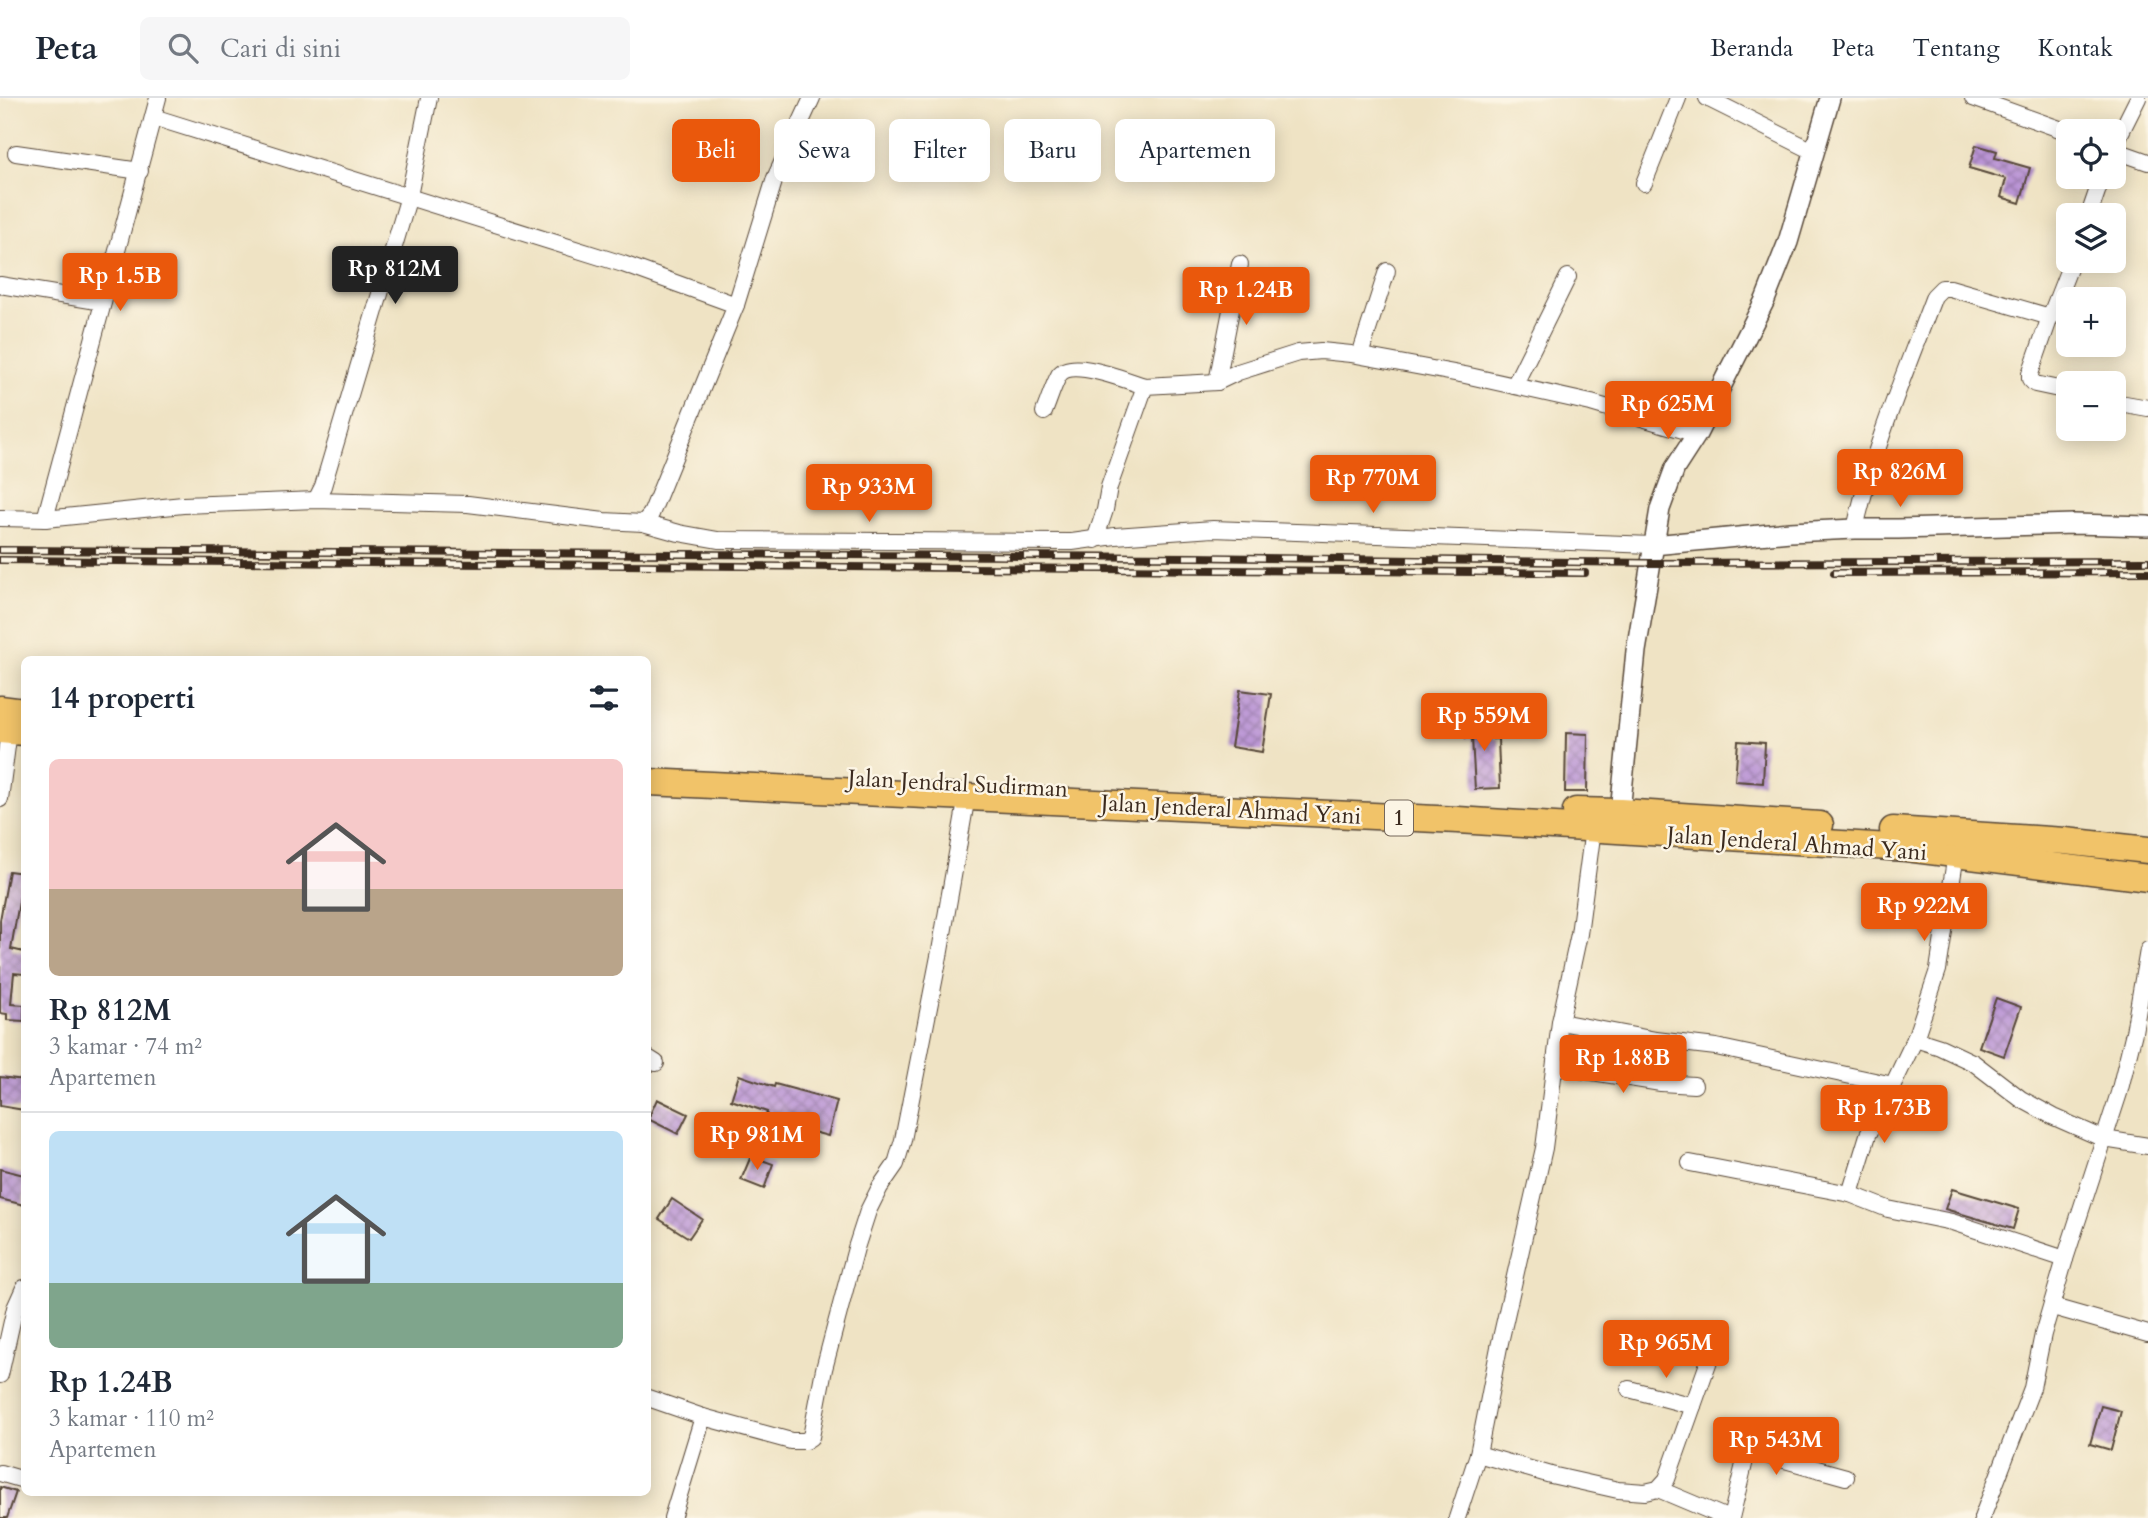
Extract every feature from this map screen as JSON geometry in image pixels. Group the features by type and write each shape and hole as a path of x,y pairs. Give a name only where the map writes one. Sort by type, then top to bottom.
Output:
{"highway":[{"name":"Jalan Jendral Sudirman","path":"651,766 1035,787 1620,812 2065,841 2148,850"},
{"name":"Jalan Jenderal Ahmad Yani","path":"651,782 1458,820 1906,848 2148,878"}],"street":[{"path":"45,519 158,98"},
{"path":"316,500 323,486 409,196 429,98"},
{"path":"643,523 651,514 736,305 775,178 812,98"},
{"path":"1644,183 1678,98"},
{"path":"1707,98 1815,152"},
{"path":"1620,812 1635,664 1660,509 1675,468 1697,434 1765,300 1788,242 1830,98"},
{"path":"1973,98 2056,128"},
{"path":"2126,123 2138,98"},
{"path":"153,117 623,264 736,305"},
{"path":"16,153 140,171"},
{"path":"2126,153 2148,162"},
{"path":"1217,382 1240,264"},
{"path":"1360,355 1387,271"},
{"path":"2056,388 2035,384 2030,374 2067,273"},
{"path":"1514,386 1567,277"},
{"path":"0,285 103,302"},
{"path":"1855,528 1865,481 1934,296 1942,288 1950,288 2050,317"},
{"path":"1044,412 1060,373 1068,369 1083,368 1145,386 1217,382 1238,372 1298,353 1321,351 1360,355 1514,386 1591,403 1697,434"},
{"path":"1095,540 1109,487 1145,386"},
{"path":"2126,404 2148,408"},
{"path":"0,518 45,519 183,505 316,500 468,504 604,521 643,523 718,540 1072,542 1112,536 1213,529 1653,545 1855,528 2074,524 2148,526"},
{"path":"0,799 12,723"},
{"path":"651,1399 703,1417 791,1441 805,1441 811,1437 824,1369 856,1248 868,1211 880,1186 896,1164 903,1140 967,796"},
{"path":"1457,1518 1478,1454 1544,1148 1560,1023 1579,934 1593,829"},
{"path":"1850,1195 1868,1135 1916,1039 1938,970 1956,854"},
{"path":"1982,1518 2032,1388 2043,1334 2065,1259 2119,1093 2134,1032 2148,950"},
{"path":"1560,1023 1656,1040 1716,1047 1892,1085"},
{"path":"1916,1039 1974,1063 2021,1099 2054,1117 2104,1139 2148,1146"},
{"path":"1555,1066 1661,1083 1694,1085"},
{"path":"1690,1163 1850,1195 1888,1209 1952,1222 2065,1259"},
{"path":"0,1375 7,1305 21,1291"},
{"path":"2053,1307 2148,1334"},
{"path":"1478,1454 1551,1475 1618,1490 1645,1492 1658,1489 1667,1479 1717,1338"},
{"path":"1629,1389 1693,1406"},
{"path":"672,1518 703,1417"},
{"path":"1658,1489 1729,1518 1747,1452 1752,1451 1846,1477"},
{"path":"0,1473 21,1479"}],"building":[{"path":"1976,145 1997,151 1995,158 2030,168 2020,203 2001,197 2006,179 1969,168"},
{"path":"1240,690 1271,694 1262,752 1231,747"},
{"path":"1492,718 1493,739 1498,739 1500,788 1475,789 1472,738 1466,738 1465,720"},
{"path":"1566,733 1588,734 1587,792 1565,792"},
{"path":"1738,741 1765,743 1763,783 1735,781"},
{"path":"9,871 21,873 21,891 11,949 21,951 21,974 14,973 11,1004 21,1005 21,1021 7,1020 7,1014 0,1013 0,920"},
{"path":"1996,998 2021,1007 2004,1056 1979,1047"},
{"path":"739,1075 774,1087 775,1084 837,1101 828,1136 765,1119 767,1112 731,1100"},
{"path":"0,1077 21,1080 21,1110 0,1106"},
{"path":"657,1099 688,1114 678,1134 651,1120 651,1112"},
{"path":"751,1156 773,1164 764,1189 741,1180"},
{"path":"0,1169 21,1174 21,1204 0,1199"},
{"path":"1952,1189 2019,1209 2013,1229 1945,1209"},
{"path":"672,1199 702,1219 689,1238 659,1219"},
{"path":"2101,1406 2121,1411 2111,1450 2090,1444"},
{"path":"0,1487 16,1492 7,1518 0,1518"}],"railway":[{"path":"0,550 1193,557 1650,563 2148,561"},
{"path":"0,560 1585,573"},
{"path":"1834,573 2148,572"}]}
